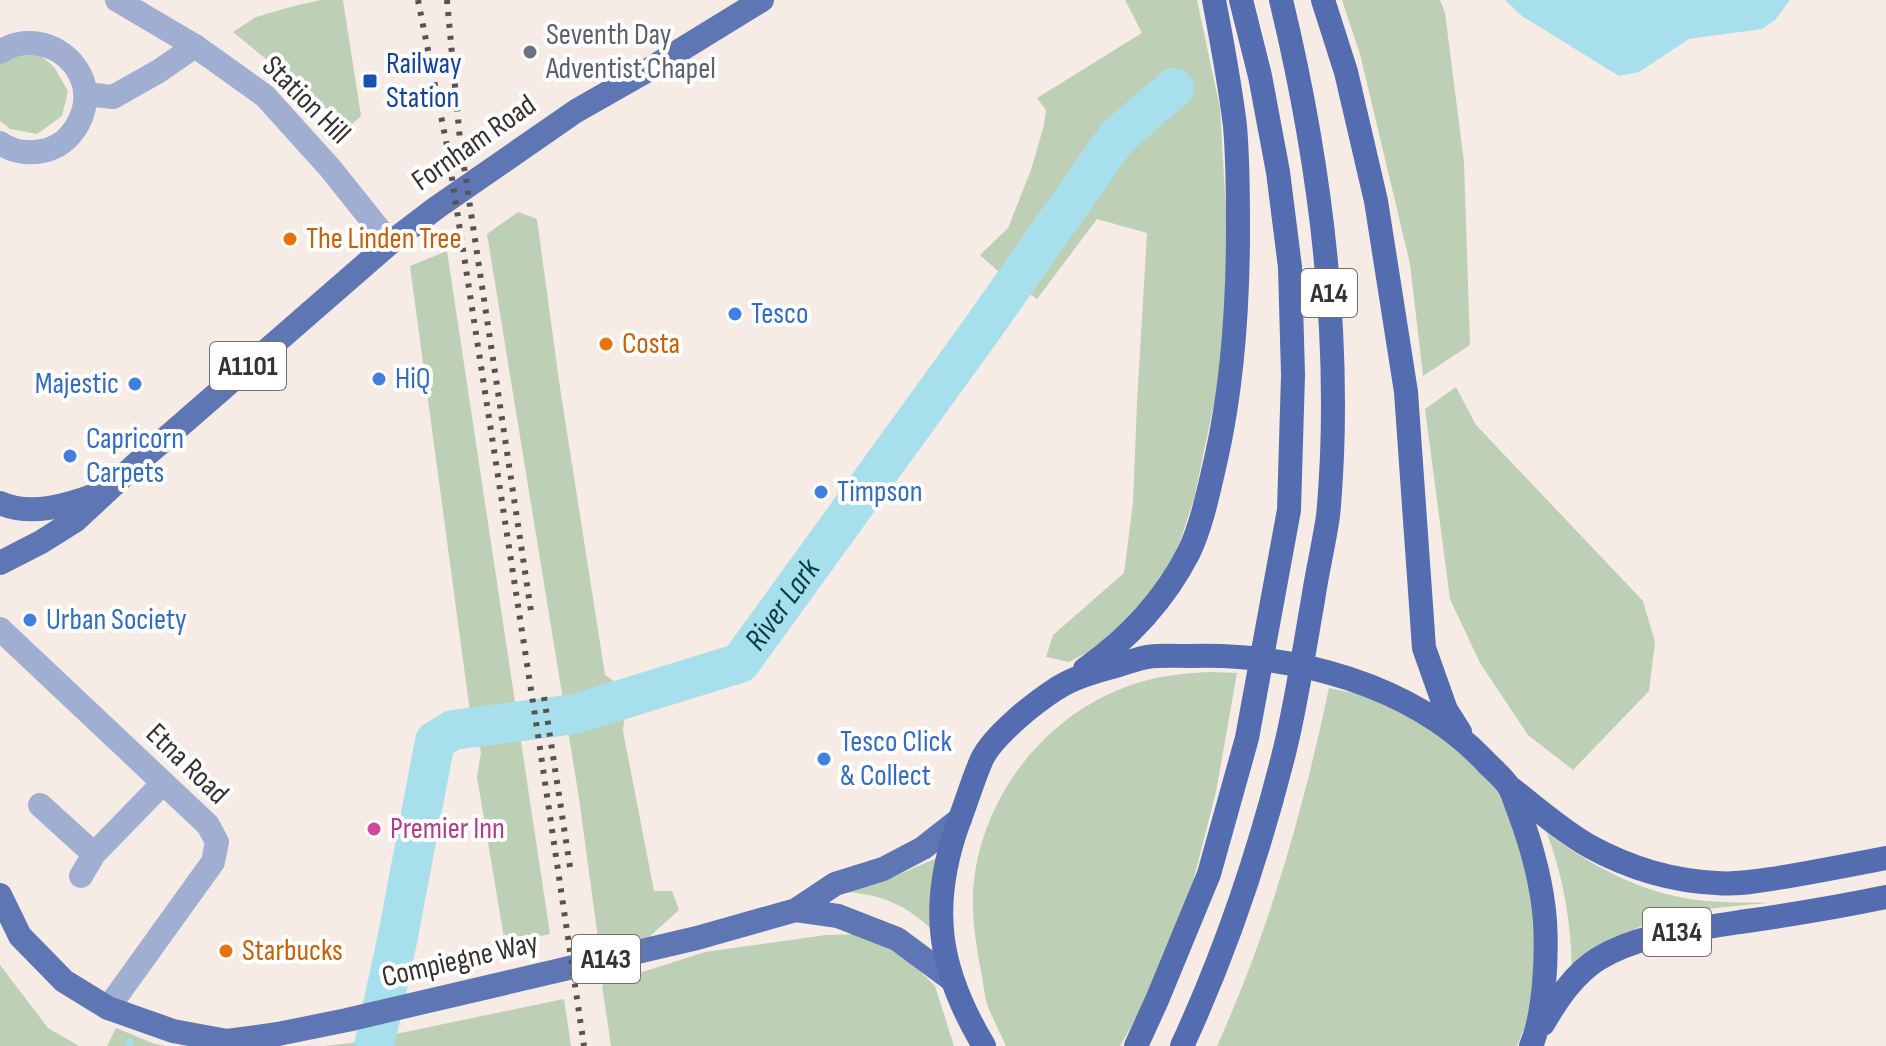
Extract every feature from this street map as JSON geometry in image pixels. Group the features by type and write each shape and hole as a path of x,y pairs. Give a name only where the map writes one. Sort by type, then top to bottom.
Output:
{"highway":[{"path":"984,1046 971,1034 951,979 941,931 941,893 948,853 983,756 1009,726 1103,657 1135,627 1164,593 1190,550 1208,495 1221,436 1235,325 1238,195 1235,127 1214,0"},
{"name":"A14","path":"1136,1046 1209,874 1247,738 1289,510 1293,375 1290,267 1260,76 1241,0"},
{"name":"A14","path":"1182,1046 1245,889 1285,748 1328,516 1332,377 1328,270 1315,162 1298,68 1281,0"},
{"name":"A14","path":"1323,0 1346,72 1381,231 1406,392 1424,648 1446,710 1466,742"},
{"path":"1064,684 1149,657 1224,655 1275,662 1324,671 1361,683 1428,715 1466,742 1509,786 1538,869 1544,905 1545,970 1532,1043"},
{"name":"A134","path":"1509,786 1552,820 1598,850 1621,862 1688,880 1720,884 1754,881 1886,858"},
{"name":"A134","path":"1532,1043 1572,982 1595,961 1625,944 1661,935 1886,897"}],"main road":[{"name":"Fornham Road","path":"390,243 483,174 566,118 762,0"},
{"name":"A1101","path":"0,563 76,520 390,243"},
{"name":"A1101","path":"0,503 38,510 75,503 107,491"},
{"name":"Compiegne Way","path":"0,895 20,936 64,981 108,1008 173,1031 227,1041 347,1020 697,938 796,910 835,884 883,869 923,848 960,819"},
{"name":"Compiegne Way","path":"796,910 838,916 897,939 951,979"}],"street":[{"name":"Station Hill","path":"117,0 195,46 265,96 330,168 390,243"},
{"path":"0,52 31,42 60,52 74,64 83,81 85,94 80,122 69,138 53,148 37,153 18,152 0,143"},
{"path":"85,94 113,97 195,46"},
{"name":"Etna Road","path":"0,629 208,825 217,842 213,862 108,1008"},
{"path":"81,876 94,854 163,783"},
{"path":"40,805 94,854"}],"green space":[{"path":"321,0 343,0 361,116 349,127 233,32 256,17"},
{"path":"1125,0 1197,0 1220,108 1228,246 1222,365 1194,499 1173,563 1144,601 1101,645 1069,662 1046,657 1053,635 1124,573 1133,503 1147,233 1097,219 1037,299 980,255 1008,228 1031,170 1046,110 1037,98 1142,33"},
{"path":"1342,0 1440,0 1445,13 1464,162 1470,345 1423,376 1410,264 1360,54"},
{"path":"38,53 54,67 68,91 62,116 37,134 10,129 0,121 0,65 13,55"},
{"path":"518,212 537,219 605,675 627,690 623,731 654,891 672,891 679,910 649,937 599,946 579,798 487,234"},
{"path":"447,251 550,934 505,944 477,777 481,752 470,712 410,266"},
{"path":"1456,387 1476,425 1643,601 1655,642 1649,691 1573,770 1528,735 1480,663 1450,599 1425,409"},
{"path":"1210,672 1237,673 1216,792 1186,909 1137,1016 1120,1046 1006,1046 986,1001 973,902 978,858 988,825 1003,794 1044,739 1070,717 1099,699 1151,679"},
{"path":"1329,688 1384,703 1434,730 1477,767 1511,814 1539,895 1532,1008 1517,1046 1217,1046 1253,959 1283,870"},
{"path":"1547,833 1602,869 1642,887 1706,901 1769,903 1691,912 1652,922 1617,939 1572,972 1566,901"},
{"path":"937,858 931,929 890,902 842,892 895,876"},
{"path":"859,934 900,952 935,986 954,1046 611,1046 602,985 705,952 826,935"},
{"path":"0,965 48,1028 79,1046 0,1046"},
{"path":"564,999 571,1046 324,1046 352,1043"},
{"path":"116,1028 155,1044 167,1046 107,1046"}],"water":[{"path":"1505,0 1790,0 1775,20 1762,29 1689,39 1639,72 1619,76 1522,16"}],"waterway":[{"name":"River Lark","path":"374,1046 435,741 453,730 575,714 740,663 1117,137 1174,88"},
{"path":"129,1046 130,1042"}],"railway":[{"path":"418,0 447,146 584,1046"},
{"path":"447,0 460,140 532,618"},
{"path":"544,697 570,867"}],"place":[{"name":"Seventh Day Adventist Chapel","path":"530,52"},
{"name":"Railway Station","path":"370,81"},
{"name":"The Linden Tree","path":"290,239"},
{"name":"Tesco","path":"735,314"},
{"name":"Costa","path":"606,344"},
{"name":"HiQ","path":"379,379"},
{"name":"Majestic","path":"135,384"},
{"name":"Capricorn Carpets","path":"70,456"},
{"name":"Timpson","path":"821,492"},
{"name":"Urban Society","path":"30,620"},
{"name":"Tesco Click & Collect","path":"824,759"},
{"name":"Premier Inn","path":"374,829"},
{"name":"Starbucks","path":"226,951"}]}
